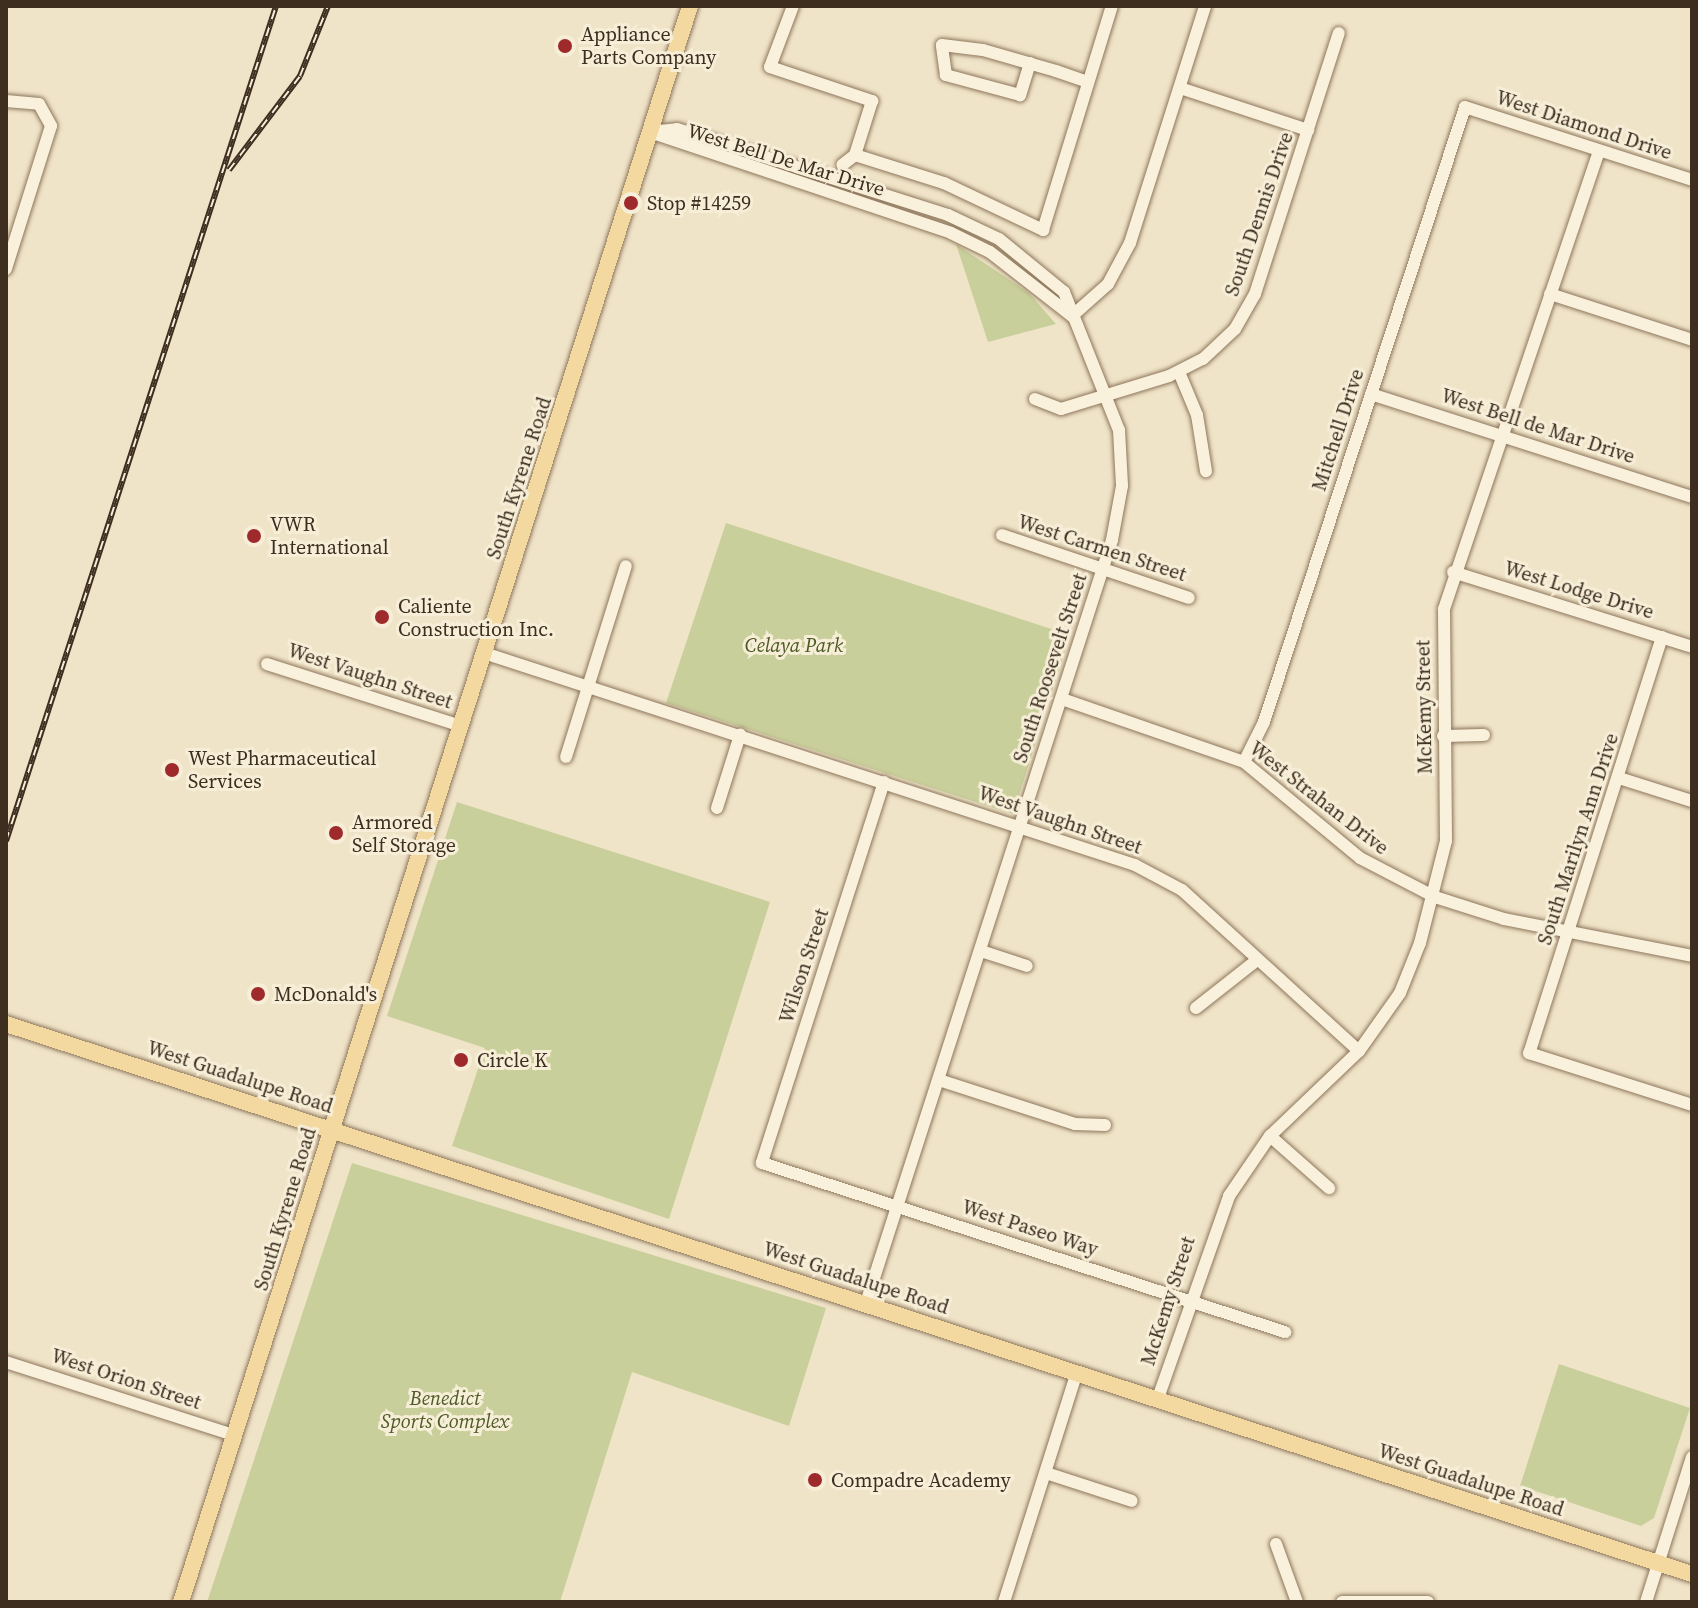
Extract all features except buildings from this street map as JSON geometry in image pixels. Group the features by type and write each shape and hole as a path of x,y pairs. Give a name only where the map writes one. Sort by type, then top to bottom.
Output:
{"main road":[{"name":"South Kyrene Road","path":"181,1602 690,6"},
{"name":"West Guadalupe Road","path":"6,1024 331,1127 1692,1574"}],"street":[{"path":"793,6 770,67 872,101 855,155 842,165"},
{"path":"855,155 944,183 1043,230 1112,6"},
{"path":"1072,316 1119,268 1205,6"},
{"name":"South Dennis Drive","path":"1035,399 1061,409 1179,372 1214,351 1244,316 1339,33"},
{"path":"1030,63 1020,95 946,75 942,45 1030,63 1088,82"},
{"path":"1180,88 1308,130"},
{"path":"6,101 39,104 49,113 49,139 6,269"},
{"name":"West Diamond Drive","path":"1465,107 1692,180"},
{"name":"Mitchell Drive","path":"1244,762 1264,722 1465,107"},
{"name":"West Bell De Mar Drive","path":"650,132 677,129 974,226 1045,274 1072,316 1109,394"},
{"name":"McKemy Street","path":"1158,1398 1212,1229 1270,1136 1359,1051 1400,993 1435,897 1446,841 1439,656 1453,572 1505,436 1599,150"},
{"path":"1550,294 1692,340"},
{"path":"1179,372 1197,415 1206,471"},
{"name":"South Roosevelt Street","path":"866,1303 900,1207 1103,569 1122,486 1109,394"},
{"name":"West Bell de Mar Drive","path":"1371,394 1692,497"},
{"name":"West Carmen Street","path":"1002,535 1189,598"},
{"path":"566,757 626,566"},
{"name":"West Lodge Drive","path":"1453,572 1692,647"},
{"name":"South Marilyn Ann Drive","path":"1662,637 1570,933 1529,1053 1692,1105"},
{"name":"West Vaughn Street","path":"484,653 1135,865 1182,890 1359,1051"},
{"name":"West Vaughn Street","path":"267,664 461,726"},
{"name":"West Strahan Drive","path":"1062,699 1244,762 1360,858 1435,897 1570,933 1692,956"},
{"path":"717,808 740,735"},
{"path":"1443,736 1484,735"},
{"path":"1619,778 1692,801"},
{"name":"Wilson Street","path":"762,1163 884,782"},
{"path":"981,951 1027,966"},
{"path":"1196,1008 1257,960"},
{"path":"939,1080 1075,1124 1105,1125"},
{"path":"1270,1136 1329,1188"},
{"name":"West Paseo Way","path":"762,1163 1285,1332"},
{"name":"West Orion Street","path":"6,1362 234,1435"},
{"path":"1004,1602 1077,1372"},
{"path":"1646,1602 1692,1459"},
{"path":"1046,1473 1132,1501"},
{"path":"1276,1544 1297,1602"},
{"path":"1342,1602 1428,1602"}],"green space":[{"path":"956,244 1029,293 1056,324 988,342"},
{"name":"Celaya Park","path":"726,523 1070,635 1013,814 666,703"},
{"path":"457,802 770,902 669,1219 452,1146 485,1048 387,1016"},
{"name":"Benedict Sports Complex","path":"352,1163 826,1308 789,1426 632,1372 560,1602 207,1602"},
{"path":"1559,1364 1690,1408 1654,1518 1641,1526 1520,1486"}],"railway":[{"path":"6,841 276,6"},
{"path":"229,170 300,76 328,6"}],"place":[{"name":"Appliance Parts Company","path":"565,46"},
{"name":"Stop #14259","path":"631,203"},
{"name":"VWR International","path":"254,536"},
{"name":"Caliente Construction Inc.","path":"382,617"},
{"name":"West Pharmaceutical Services","path":"172,770"},
{"name":"Armored Self Storage","path":"336,833"},
{"name":"McDonald's","path":"258,994"},
{"name":"Circle K","path":"461,1060"},
{"name":"Compadre Academy","path":"815,1480"}]}
